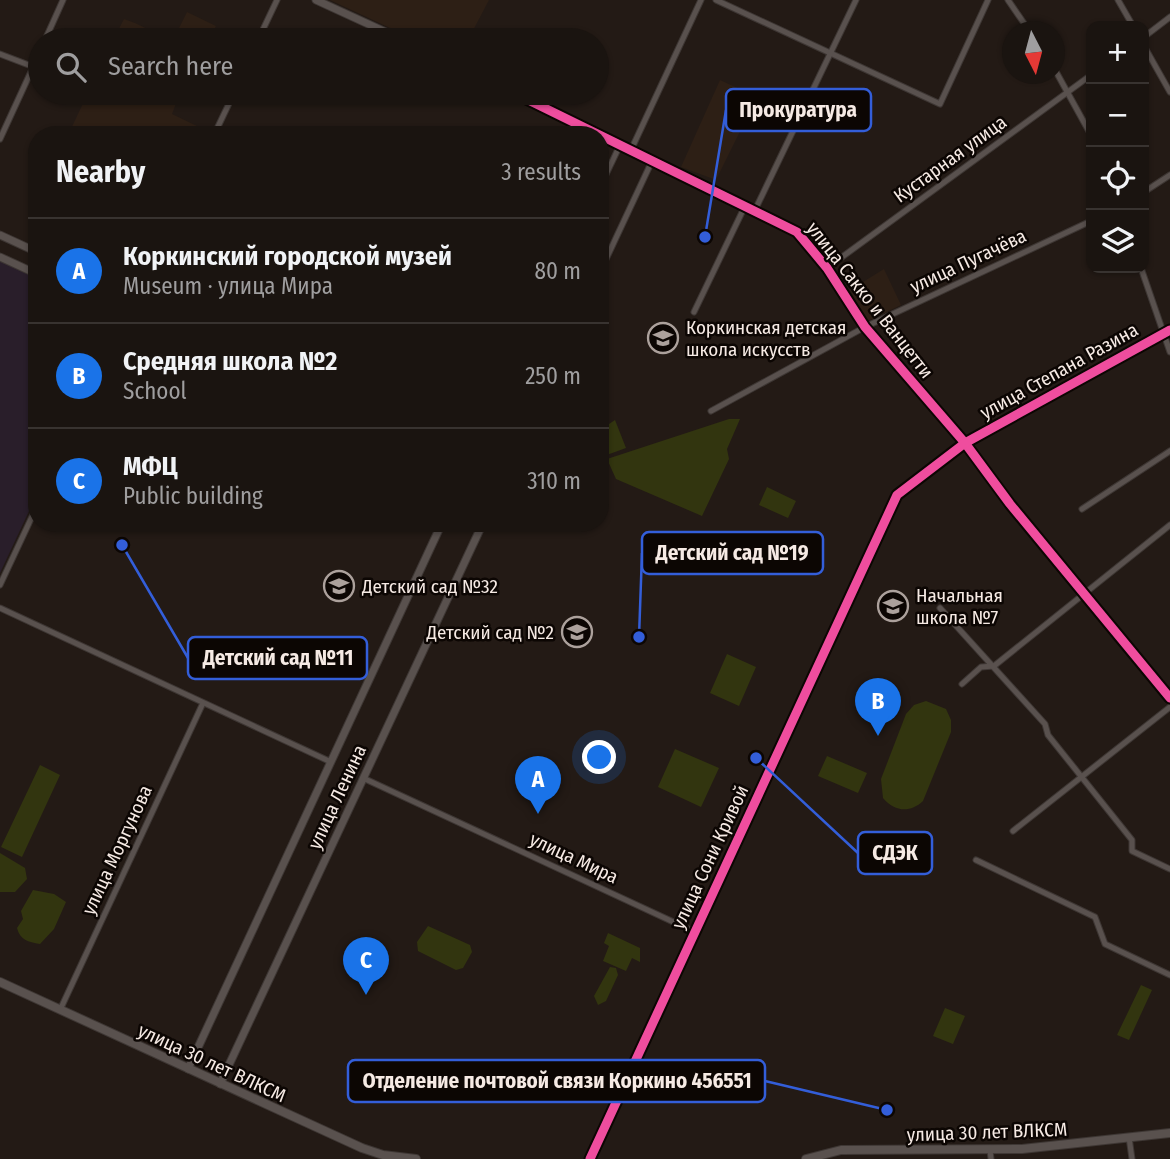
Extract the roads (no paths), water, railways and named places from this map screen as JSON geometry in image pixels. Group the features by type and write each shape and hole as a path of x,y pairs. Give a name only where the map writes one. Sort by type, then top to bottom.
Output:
{"main road":[{"name":"улица 30 лет ВЛКСМ","path":"0,982 362,1148 383,1155 416,1159"},
{"name":"улица 30 лет ВЛКСМ","path":"806,1159 841,1150 991,1155 1170,1133"}],"street":[{"path":"50,28 63,0"},
{"path":"264,28 277,0"},
{"path":"316,0 377,28"},
{"path":"631,150 701,0"},
{"path":"716,0 940,104 988,0"},
{"path":"755,210 856,0"},
{"path":"1008,0 1022,21"},
{"path":"1118,0 1130,21"},
{"path":"1149,33 1170,17"},
{"path":"0,54 28,66"},
{"path":"1149,55 1170,92"},
{"name":"Кустарная улица","path":"827,268 1086,79"},
{"path":"0,139 28,81"},
{"path":"1065,83 1086,125"},
{"path":"218,126 228,105"},
{"name":"улица Сакко и Ванцетти","path":"538,105 581,126"},
{"name":"улица Сакко и Ванцетти","path":"609,140 797,232 827,268 865,327 965,443 1170,698"},
{"path":"609,168 620,145"},
{"path":"609,253 652,161"},
{"path":"1149,189 1170,175"},
{"path":"694,312 745,206"},
{"name":"улица Пугачёва","path":"711,411 865,327 1086,223"},
{"path":"0,235 28,248"},
{"path":"0,257 28,270"},
{"path":"1143,273 1170,352"},
{"name":"улица Степана Разина","path":"965,443 1170,330"},
{"name":"улица Сони Кривой","path":"590,1159 897,495 965,443"},
{"path":"1082,509 1170,451"},
{"path":"0,585 28,525"},
{"path":"962,684 981,667 994,666 1083,593 1169,528"},
{"name":"улица Ленина","path":"188,1069 438,532"},
{"name":"улица Ленина","path":"220,1084 479,532"},
{"path":"0,608 331,762"},
{"path":"940,608 1045,724 1048,735 1132,840 1132,851 1170,869"},
{"name":"улица Моргунова","path":"60,1010 203,703"},
{"path":"1013,831 1170,707"},
{"name":"улица Мира","path":"363,778 695,932"},
{"path":"976,860 1095,917 1105,944 1170,975"},
{"path":"1129,1137 1132,1159"}],"place":[{"name":"Прокуратура","path":"705,237"},
{"name":"Коркинская детская школа искусств","path":"663,338"},
{"name":"Детский сад №11","path":"122,545"},
{"name":"Детский сад №32","path":"339,586"},
{"name":"Начальная школа №7","path":"893,606"},
{"name":"Детский сад №2","path":"577,632"},
{"name":"Детский сад №19","path":"639,637"},
{"name":"Средняя школа №2","path":"878,736"},
{"name":"СДЭК","path":"756,758"},
{"name":"Коркинский городской музей","path":"538,814"},
{"name":"МФЦ","path":"366,995"},
{"name":"Отделение почтовой связи Коркино 456551","path":"887,1110"}]}
